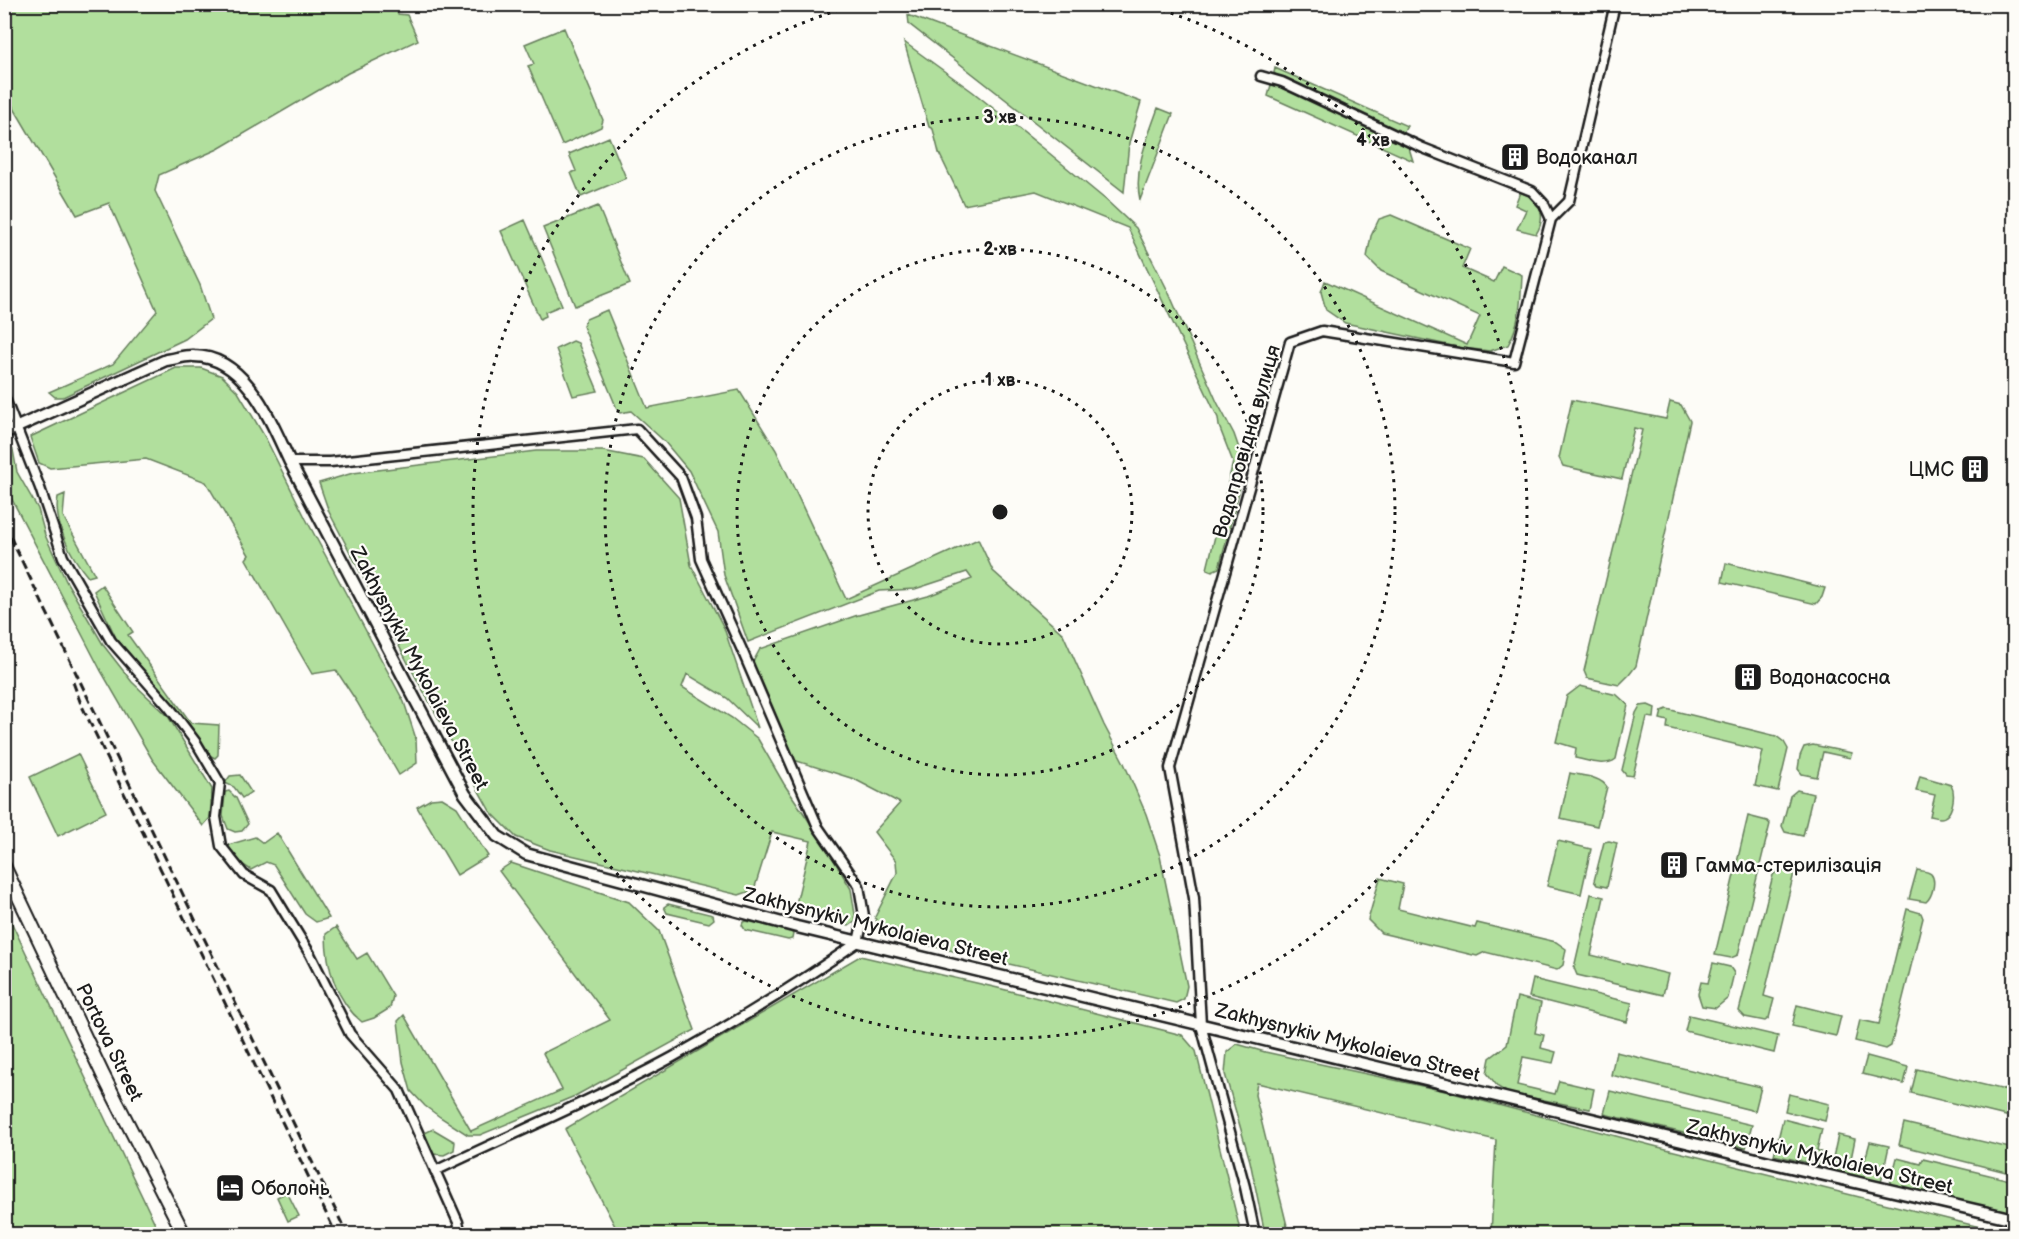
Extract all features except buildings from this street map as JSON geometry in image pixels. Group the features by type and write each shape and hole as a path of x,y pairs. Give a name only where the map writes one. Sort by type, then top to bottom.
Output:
{"main road":[{"name":"Portova Street","path":"4,866 103,1075 184,1234"}],"street":[{"path":"1260,76 1282,82 1423,148 1532,191 1544,204 1551,219 1569,201 1615,4"},
{"name":"Водопровідна вулиця","path":"1201,1025 1194,898 1170,768 1290,342 1322,331 1514,362 1551,219"},
{"name":"Zakhysnykiv Mykolaieva Street","path":"4,433 166,360 194,356 216,360 238,373 264,406 290,462 465,794 497,836 526,854 858,942 2014,1220"},
{"path":"4,396 40,488 63,557 111,641 169,707 197,744 220,783 216,818 221,846 244,875 271,890 310,954 350,1034 399,1090 458,1222 461,1234"},
{"path":"290,462 330,462 637,429 681,477 696,518 701,560 808,806 818,827 859,886 864,915 858,942 812,973 672,1057 435,1171"},
{"path":"4,888 18,893"},
{"path":"1201,1025 1245,1187 1255,1234"}],"green space":[{"path":"5,4 394,5 398,14 407,15 418,40 348,73 218,149 159,175 155,191 200,285 211,319 185,339 63,397 55,397 49,392 113,364 157,311 109,203 77,215 5,93 7,82 4,75"},
{"path":"908,15 1141,102 1129,143 1124,192 909,24"},
{"path":"564,28 603,120 601,127 562,145 528,66 534,64 525,44"},
{"path":"904,42 973,92 1043,148 1136,228 1168,291 1217,402 1234,434 1243,460 1239,492 1219,568 1212,571 1207,569 1233,462 1218,418 1128,228 1036,191 964,205 939,153 933,129 929,127"},
{"path":"1275,68 1407,126 1403,133 1279,77 1274,73"},
{"path":"1276,84 1409,148 1413,161 1268,96 1271,85"},
{"path":"1158,108 1173,114 1140,200 1138,177 1140,165"},
{"path":"609,137 626,178 581,197 571,173 576,171 569,154"},
{"path":"1520,192 1533,198 1540,207 1541,221 1536,234 1517,229 1526,210 1515,205"},
{"path":"598,206 630,284 575,306 543,228"},
{"path":"1391,215 1470,249 1462,268 1494,282 1502,266 1522,275 1517,320 1508,345 1490,351 1462,348 1345,323 1326,310 1321,292 1325,281 1467,345 1480,316 1381,271 1367,257 1371,236 1379,219"},
{"path":"525,220 562,305 545,312 546,316 540,319 501,231"},
{"path":"607,310 647,408 739,390 776,450 846,599 978,539 993,571 1063,634 1104,725 1124,763 1146,814 1160,856 1187,986 1184,999 1176,1003 881,934 875,917 897,873 896,861 874,832 900,803 854,779 784,757 753,662 760,649 855,616 928,596 972,579 967,572 915,589 879,591 748,642 724,575 718,532 689,471 664,441 631,411 620,413 617,409 583,326 586,319"},
{"path":"573,341 578,343 598,391 573,396 556,349"},
{"path":"176,368 201,368 222,376 238,392 265,437 404,702 416,739 417,763 399,775 336,670 312,674 246,559 249,555 206,482 146,459 50,468 39,463 30,437"},
{"path":"1572,400 1666,419 1670,402 1681,405 1690,421 1636,666 1619,685 1587,678 1584,671 1642,430 1634,428 1622,479 1563,466 1559,458"},
{"path":"5,444 13,450 17,472 38,509 45,535 66,581 104,646 132,682 168,716 212,789 210,818 203,826 152,759 101,671 5,486"},
{"path":"536,451 603,451 644,459 679,498 691,565 724,628 758,728 727,698 687,674 682,687 732,718 758,739 851,889 856,921 849,926 800,914 796,904 811,841 772,832 754,890 739,895 550,850 516,837 490,811 410,667 329,512 319,483 353,473"},
{"path":"65,494 63,516 95,575 88,577 75,560 65,539 57,507 58,497"},
{"path":"1726,563 1825,588 1816,604 1722,582"},
{"path":"102,585 133,632 128,635 191,723 219,725 218,755 215,758 209,755 179,712 116,638 94,591"},
{"path":"1580,686 1617,695 1628,705 1616,759 1612,762 1596,763 1575,758 1576,748 1556,742 1567,696"},
{"path":"1648,705 1655,708 1654,718 1647,717 1633,776 1626,775 1622,770 1636,713 1640,706"},
{"path":"1667,709 1776,736 1784,742 1788,749 1778,791 1755,786 1763,751 1667,728 1668,721 1660,719 1662,711"},
{"path":"1813,745 1852,753 1850,758 1823,752 1817,777 1802,774 1798,769 1800,756 1804,747"},
{"path":"78,754 106,812 58,836 30,777"},
{"path":"1570,773 1595,779 1607,787 1597,826 1560,818"},
{"path":"240,775 251,792 242,798 234,787 225,783 230,776"},
{"path":"1920,776 1951,785 1953,794 1951,810 1944,817 1930,816 1935,795 1916,791"},
{"path":"1797,790 1813,794 1803,836 1785,832 1782,826 1790,796"},
{"path":"229,791 236,798 248,824 242,831 235,832 228,829 223,816 225,792"},
{"path":"442,798 457,807 488,856 457,875 417,807 431,799"},
{"path":"1748,816 1770,824 1738,955 1731,958 1715,955"},
{"path":"277,833 329,918 316,922 305,914 274,865 266,862 251,870 237,860 228,845 255,837 263,843"},
{"path":"1558,841 1591,849 1581,894 1547,886"},
{"path":"1604,842 1617,843 1607,887 1597,885 1594,881"},
{"path":"511,863 629,902 659,931 695,1030 575,1096 480,1135 468,1135 425,1106 411,1091 403,1062 398,1021 404,1015 471,1131 562,1090 543,1053 610,1020 499,871"},
{"path":"1779,870 1794,873 1764,996 1774,999 1769,1018 1765,1021 1745,1017 1739,1011 1773,875"},
{"path":"1917,870 1928,872 1933,877 1933,889 1926,902 1909,899"},
{"path":"1380,878 1403,884 1398,909 1475,928 1477,923 1556,942 1566,949 1563,965 1557,970 1485,952 1477,956 1381,933 1368,920"},
{"path":"1591,894 1604,897 1591,955 1668,974 1663,995 1577,975 1574,968"},
{"path":"668,904 713,915 714,919 709,923 667,913 664,907"},
{"path":"5,909 160,1234 5,1234"},
{"path":"1907,909 1921,913 1923,918 1891,1046 1886,1049 1855,1041 1860,1020 1879,1024"},
{"path":"746,921 790,930 793,934 792,939 745,930 742,925"},
{"path":"336,927 357,959 367,953 393,996 390,1008 374,1018 362,1022 353,1014 334,982 326,946 326,934"},
{"path":"860,956 998,988 1182,1035 1196,1051 1241,1234 619,1234 565,1129"},
{"path":"1713,963 1730,967 1734,973 1728,998 1716,1008 1702,1006 1698,994 1701,982 1708,983"},
{"path":"1533,979 1632,1003 1627,1022 1529,997"},
{"path":"1517,997 1541,1003 1535,1033 1544,1035 1541,1048 1556,1052 1553,1063 1523,1057 1517,1085 1555,1094 1559,1081 1594,1089 1590,1109 1508,1093 1498,1087 1487,1073 1490,1058 1507,1045"},
{"path":"1797,1005 1841,1016 1836,1036 1792,1026"},
{"path":"1689,1015 1778,1036 1774,1053 1685,1031"},
{"path":"1237,1044 1445,1091 1654,1146 2008,1234 1491,1234 1496,1140 1257,1083 1255,1095 1289,1234 1265,1234 1250,1161 1225,1074 1227,1052"},
{"path":"1616,1052 1761,1087 1755,1111 1611,1075"},
{"path":"1867,1056 1908,1067 1904,1084 1862,1074"},
{"path":"1917,1069 2014,1092 2014,1118 1911,1093"},
{"path":"1610,1091 1752,1125 1746,1148 1604,1114"},
{"path":"1789,1094 1829,1104 1825,1121 1785,1111"},
{"path":"1783,1119 1822,1129 1817,1150 1821,1152 1818,1165 1774,1155"},
{"path":"1904,1123 2014,1149 2014,1174 1899,1145"},
{"path":"433,1129 455,1142 454,1150 444,1155 433,1154 427,1144 425,1133"},
{"path":"1838,1135 1855,1139 1850,1164 1863,1167 1870,1142 1889,1146 1881,1183 1830,1171"},
{"path":"1897,1158 1921,1164 1923,1159 2014,1181 2014,1214 1890,1184"},
{"path":"287,1192 299,1216 288,1221 277,1197"}],"railway":[{"path":"4,524 347,1234"},
{"path":"73,682 81,704 336,1234"}],"place":[{"name":"Водоканал","path":"1515,157"},
{"name":"ЦМС","path":"1975,469"},
{"name":"Водонасосна","path":"1748,677"},
{"name":"Гамма-стерилізація","path":"1674,865"},
{"name":"Оболонь","path":"230,1188"}]}
